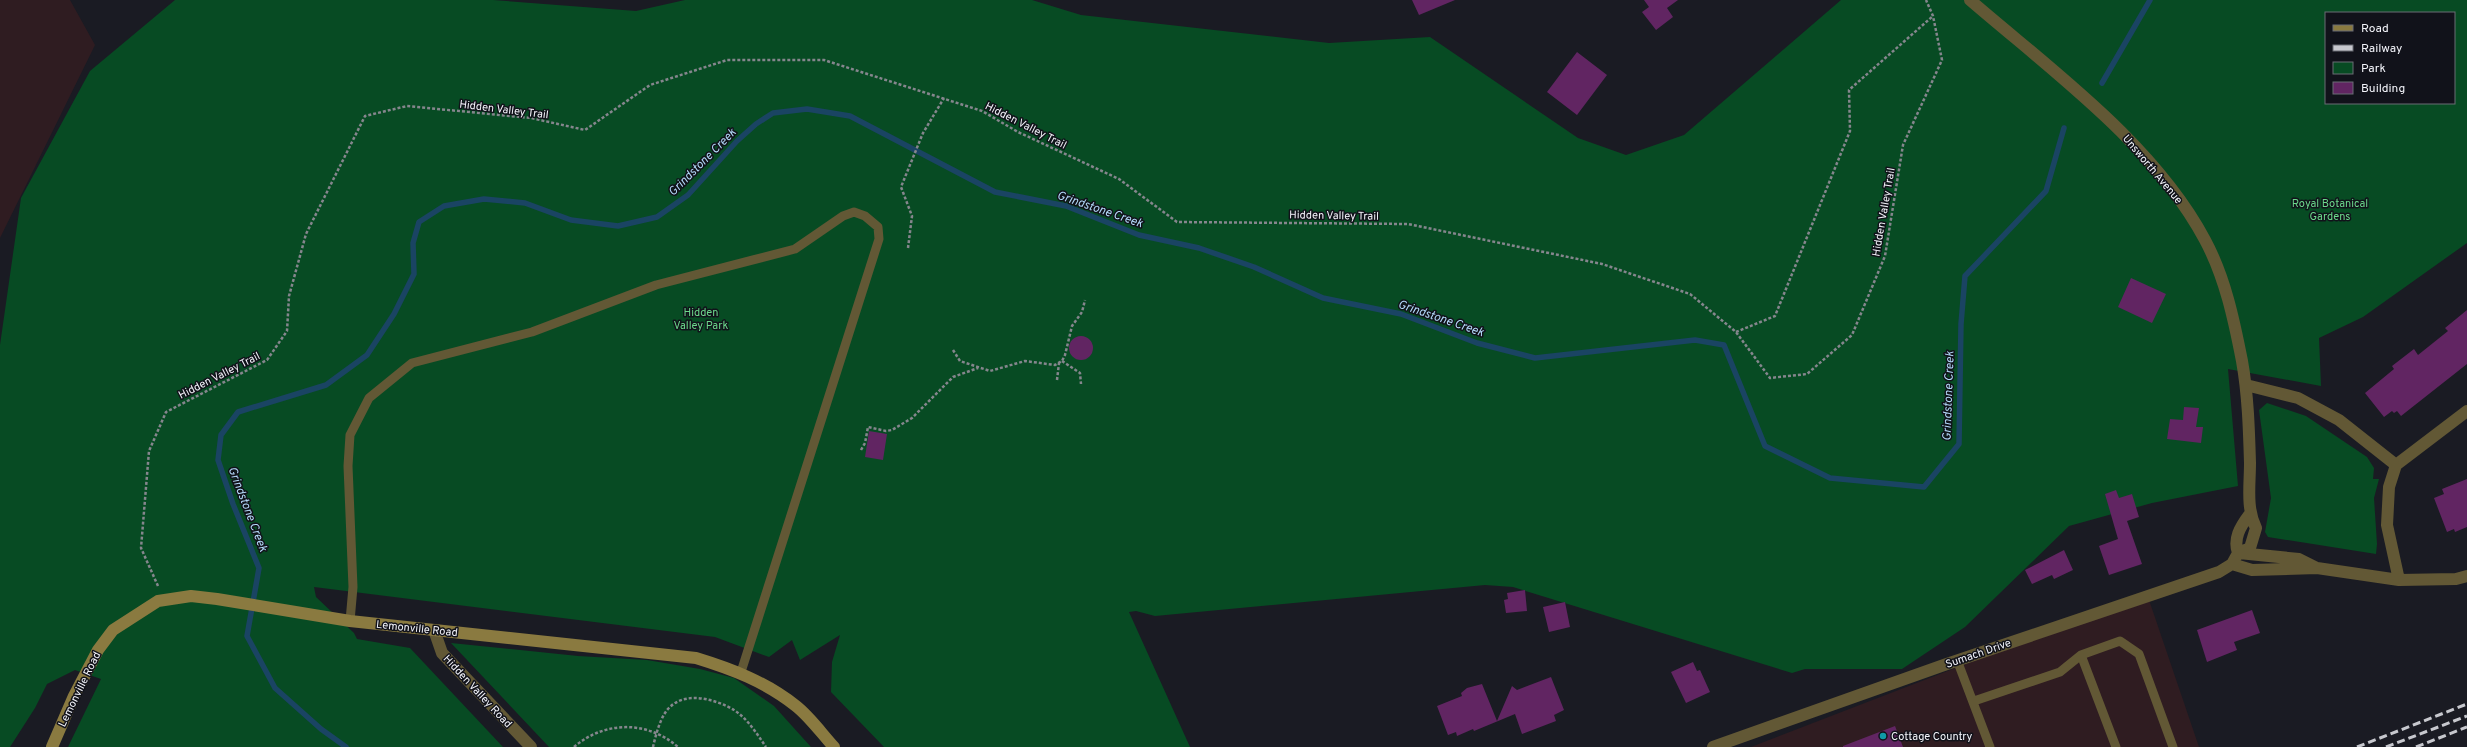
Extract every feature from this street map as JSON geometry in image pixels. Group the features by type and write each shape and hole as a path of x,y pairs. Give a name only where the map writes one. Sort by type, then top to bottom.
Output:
{"street":[{"name":"Unsworth Avenue","path":"1970,0 2125,135 2175,192 2205,240 2219,271 2234,319 2246,385 2250,464 2249,515 2256,528 2250,548 2235,558"},
{"path":"2246,385 2298,398 2325,412 2339,420 2396,465"},
{"path":"2399,580 2387,525 2389,487 2396,465 2467,411"},
{"path":"2235,558 2299,559 2317,568 2399,580 2456,579 2467,576"},
{"name":"Sumach Drive","path":"1713,747 1957,660 2219,572 2235,558"},
{"name":"Lemonville Road","path":"52,747 74,696 98,650 113,630 146,606 165,600 191,596 350,621 688,657 741,672 797,706 834,747"},
{"name":"Hidden Valley Road","path":"434,630 442,653 531,747"}],"lane":[{"path":"350,621 353,587 348,466 350,435 369,398 392,379 412,363 532,332 656,285 795,249 843,216 854,212 866,216 878,227 879,239 741,672"},
{"path":"1974,701 2060,672 2081,655 2120,641 2139,654 2173,747"},
{"path":"2081,655 2116,747"},
{"path":"1957,660 1974,701 1990,747"}],"path":[{"name":"Hidden Valley Trail","path":"165,600 141,548 149,451 166,412 267,360 287,331 289,296 306,234 365,116 407,106 531,118 585,130 650,85 727,60 824,60 982,111 1018,132 1119,179 1177,222 1408,224 1602,264 1690,294 1736,332 1770,378 1807,374 1852,335 1885,256 1903,145 1942,60 1933,16 1926,0"},
{"path":"1736,332 1775,316 1850,132 1849,90 1933,16"},
{"path":"908,248 912,216 902,187 904,177 923,133 944,98"},
{"path":"953,350 960,361 990,372 1025,361 1055,365 1062,361 1072,326 1082,312 1085,300"},
{"path":"1062,361 1080,373 1081,384"},
{"path":"1057,380 1059,363"},
{"path":"861,450 865,443 868,427 886,431 898,427 912,418 954,377 978,368"},
{"path":"653,747 657,733 670,706 683,699 695,697 734,711 754,728 766,747"},
{"path":"574,747 583,739 608,728 635,727 657,733 678,747"}],"shaded area":[{"path":"0,0 70,0 95,45 0,238"},
{"path":"2147,594 2199,747 1751,747"}],"green space":[{"name":"Hidden Valley Park","path":"175,0 493,0 636,11 685,0 1032,0 1081,15 1329,43 1430,37 1578,138 1626,155 1684,135 1841,0 2467,0 2467,243 2363,317 2319,338 2321,386 2228,369 2238,486 2152,503 2069,526 1965,627 1902,669 1805,669 1792,673 1513,587 1485,585 1155,616 1136,611 1129,612 1190,747 884,747 831,692 832,662 840,635 800,660 792,640 769,657 715,637 314,587 316,597 354,633 357,639 410,648 503,747 68,747 101,679 75,670 47,684 35,708 10,747 0,747 0,345 21,198 90,71"},
{"path":"2267,403 2306,416 2367,457 2374,468 2373,479 2379,479 2374,498 2377,544 2376,554 2268,537 2265,532 2271,498 2259,410"},
{"path":"451,643 578,656 647,660 700,669 734,678 774,706 811,747 549,747"}],"building":[{"path":"1412,0 1455,0 1419,15"},
{"path":"1644,0 1678,0 1667,8 1673,17 1656,30 1642,12 1649,7"},
{"path":"1577,52 1607,75 1577,115 1547,92"},
{"path":"2131,278 2166,294 2152,323 2118,307"},
{"path":"2467,310 2467,364 2401,416 2397,411 2394,413 2392,411 2384,417 2365,393 2394,369 2392,366 2414,349 2418,355 2448,331 2445,328"},
{"path":"1081,336 1086,337 1092,343 1092,353 1086,359 1081,360 1076,359 1070,353 1069,348 1070,343 1076,337"},
{"path":"2184,407 2199,408 2196,427 2203,427 2201,443 2167,439 2170,419 2183,420"},
{"path":"869,431 887,434 883,460 865,457"},
{"path":"2467,479 2467,527 2455,532 2454,529 2447,532 2434,498 2444,494 2442,489"},
{"path":"2116,490 2119,498 2132,494 2139,517 2127,521 2142,564 2109,575 2099,546 2118,539 2105,494"},
{"path":"2064,550 2073,570 2054,579 2052,575 2032,584 2025,570"},
{"path":"1525,590 1527,611 1506,613 1504,600 1508,599 1507,593"},
{"path":"1565,602 1570,627 1549,632 1543,607"},
{"path":"2252,610 2260,633 2234,642 2237,650 2207,662 2197,630"},
{"path":"1693,662 1697,671 1700,670 1710,692 1686,703 1671,672"},
{"path":"1551,677 1564,710 1554,715 1556,721 1522,734 1515,714 1474,731 1473,729 1457,736 1456,732 1448,735 1437,706 1462,696 1461,693 1467,688 1482,684 1497,721 1512,686 1517,690"},
{"name":"Cottage Country","path":"1895,726 1903,747 1843,747 1843,746"}],"waterway":[{"name":"Grindstone Creek","path":"2102,83 2150,0"},
{"name":"Grindstone Creek","path":"346,747 321,729 275,688 247,636 259,568 233,504 218,460 221,435 238,412 326,385 367,355 394,314 414,274 413,243 419,222 444,206 484,199 525,203 571,220 618,226 657,217 688,195 737,141 756,124 773,113 807,109 850,116 995,192 1066,206 1139,235 1199,248 1254,267 1323,298 1401,314 1477,343 1535,358 1695,340 1724,345 1765,446 1830,478 1924,487 1959,444 1961,324 1965,276 2046,191 2064,128"}],"railway":[{"path":"2357,747 2467,704"},
{"path":"2386,747 2467,716"},
{"path":"2416,747 2467,727"}],"place":[{"name":"Cottage Country","path":"1883,736"}],"park label":[{"name":"Royal Botanical Gardens","path":"2330,209"}]}
